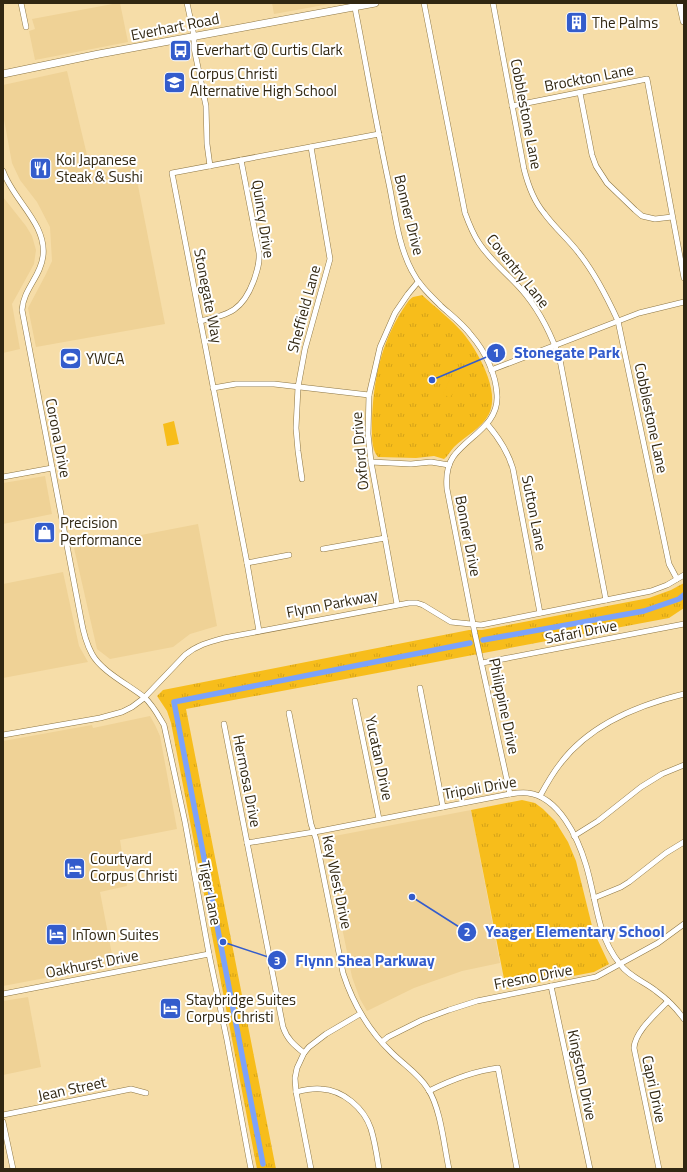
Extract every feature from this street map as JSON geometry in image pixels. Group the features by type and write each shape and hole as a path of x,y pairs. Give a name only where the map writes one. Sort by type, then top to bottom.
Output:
{"main road":[{"name":"Everhart Road","path":"3,74 355,5 375,3"},
{"path":"680,3 684,21"}],"street":[{"path":"21,3 26,27"},
{"path":"188,3 194,36 194,48 206,106 206,144 210,166"},
{"name":"Coventry Lane","path":"424,3 465,213 469,225 479,243 487,253 530,300 546,326 560,360 606,600"},
{"name":"Cobblestone Lane","path":"493,3 527,180 534,198 542,212 578,251 605,293 618,321 669,564 677,579"},
{"name":"Bonner Drive","path":"355,5 378,134 402,247 412,272 418,282 471,334 480,347 491,370 496,387 496,407 492,417 487,424 452,458 446,479 473,624"},
{"name":"Brockton Lane","path":"512,106 646,79 672,217"},
{"path":"580,93 592,155 596,166 604,179 617,194 642,216 654,219 672,217 684,278"},
{"name":"Stonegate Way","path":"259,631 172,173 378,134"},
{"name":"Sheffield Lane","path":"302,479 296,428 298,386 305,349 330,259 311,147"},
{"name":"Quincy Drive","path":"200,321 226,315 235,310 244,301 250,291 260,260 241,160"},
{"name":"Corona Drive","path":"3,171 9,185 36,224 42,236 44,257 39,270 24,297 22,310 80,619 86,643 92,656 144,698"},
{"name":"Oxford Drive","path":"397,604 378,507 371,462 368,434 369,395 380,347 395,313 418,282"},
{"path":"491,370 618,321 656,308 684,302"},
{"path":"214,388 236,384 254,383 298,386 369,395"},
{"name":"Sutton Lane","path":"487,424 504,446 513,469 540,613"},
{"path":"371,462 411,464 431,462 449,465"},
{"path":"3,477 52,468"},
{"path":"323,549 385,538"},
{"path":"247,563 289,555"},
{"name":"Flynn Parkway","path":"3,735 111,716 132,707 144,698 186,655 193,649 206,642 397,604 409,603 423,605 451,622 481,624 651,591 668,585 684,575"},
{"name":"Philippine Drive","path":"473,624 510,794"},
{"name":"Safari Drive","path":"482,663 684,624"},
{"path":"420,688 443,807"},
{"path":"540,796 552,776 569,753 596,731 619,716 650,704 684,694"},
{"name":"Tiger Lane","path":"144,698 156,710 164,725 227,1040 251,1169"},
{"name":"Yucatan Drive","path":"355,701 379,819"},
{"name":"Key West Drive","path":"289,713 311,824 316,839 343,973 348,990 360,1014 382,1042 414,1072 429,1091 439,1119 448,1169"},
{"name":"Hermosa Drive","path":"224,724 283,1027 292,1044 304,1053"},
{"path":"574,836 598,821 641,787 662,774 684,765"},
{"name":"Tripoli Drive","path":"247,843 314,832 522,792 540,796 548,800 563,816 581,850 604,937 620,965 668,1001 684,1019"},
{"path":"594,898 620,888 666,853 684,842"},
{"name":"Fresno Drive","path":"382,1042 388,1037 422,1020 484,999 596,977 658,943 684,924"},
{"name":"Oakhurst Drive","path":"3,994 209,954"},
{"name":"Kingston Drive","path":"551,986 590,1169"},
{"name":"Capri Drive","path":"659,1169 634,1042 640,1031 668,1001"},
{"path":"311,1169 296,1092 295,1078 297,1068 304,1053 316,1041 360,1014"},
{"path":"429,1091 458,1078 488,1069 498,1068 517,1169"},
{"name":"Jean Street","path":"3,1115 131,1089 146,1093"},
{"path":"296,1092 315,1089 331,1090 352,1101 367,1119 371,1129 379,1169"},
{"path":"3,1122 13,1169"},
{"path":"3,1154 10,1153"}],"shaded area":[{"path":"120,3 128,42 35,60 29,31 35,29 32,19"},
{"path":"272,3 335,3 274,14"},
{"path":"67,71 92,176 134,165 165,324 36,347 28,308 52,261 50,227 37,202 20,180 12,163 3,114 3,85"},
{"path":"3,197 26,226 32,236 36,250 34,264 12,304 20,349 3,353"},
{"path":"45,476 52,514 3,524 3,483"},
{"path":"198,524 217,626 190,634 173,647 110,659 97,649 74,548"},
{"path":"63,572 79,646 88,662 3,678 3,584"},
{"path":"150,716 160,736 177,829 120,840 127,886 100,892 114,965 3,986 3,741 92,725 93,728"},
{"path":"471,810 500,963 462,971 414,988 367,1011 360,999 352,977 324,838"},
{"path":"28,997 41,1067 3,1075 3,1001"}],"green space":[{"path":"422,295 449,318 469,340 486,371 492,394 492,405 489,414 482,424 458,443 444,459 434,456 416,458 378,457 373,446 372,424 374,393 379,364 389,336 403,309 412,298"},
{"path":"451,377 460,381 450,398 443,394"},
{"path":"174,421 179,444 167,446 163,424"},
{"path":"684,583 684,608 669,618 186,709 276,1169 257,1169 171,723 167,711 157,696 163,690 469,630 482,630 649,598 671,590"},
{"path":"522,800 535,803 543,809 555,821 568,842 576,861 593,930 609,964 594,972 506,989 471,810"}],"waterway":[{"path":"483,640 644,611 679,599 684,595"},
{"path":"263,1164 174,702 470,643"}],"place":[{"name":"The Palms","path":"577,23"},
{"name":"Everhart @ Curtis Clark","path":"181,50"},
{"name":"Corpus Christi Alternative High School","path":"174,83"},
{"name":"Koi Japanese Steak & Sushi","path":"41,169"},
{"name":"YWCA","path":"70,359"},
{"name":"Stonegate Park","path":"432,380"},
{"name":"Precision Performance","path":"44,532"},
{"name":"Courtyard Corpus Christi","path":"75,868"},
{"name":"Yeager Elementary School","path":"412,897"},
{"name":"InTown Suites","path":"56,935"},
{"name":"Flynn Shea Parkway","path":"223,942"},
{"name":"Staybridge Suites Corpus Christi","path":"171,1009"}]}
